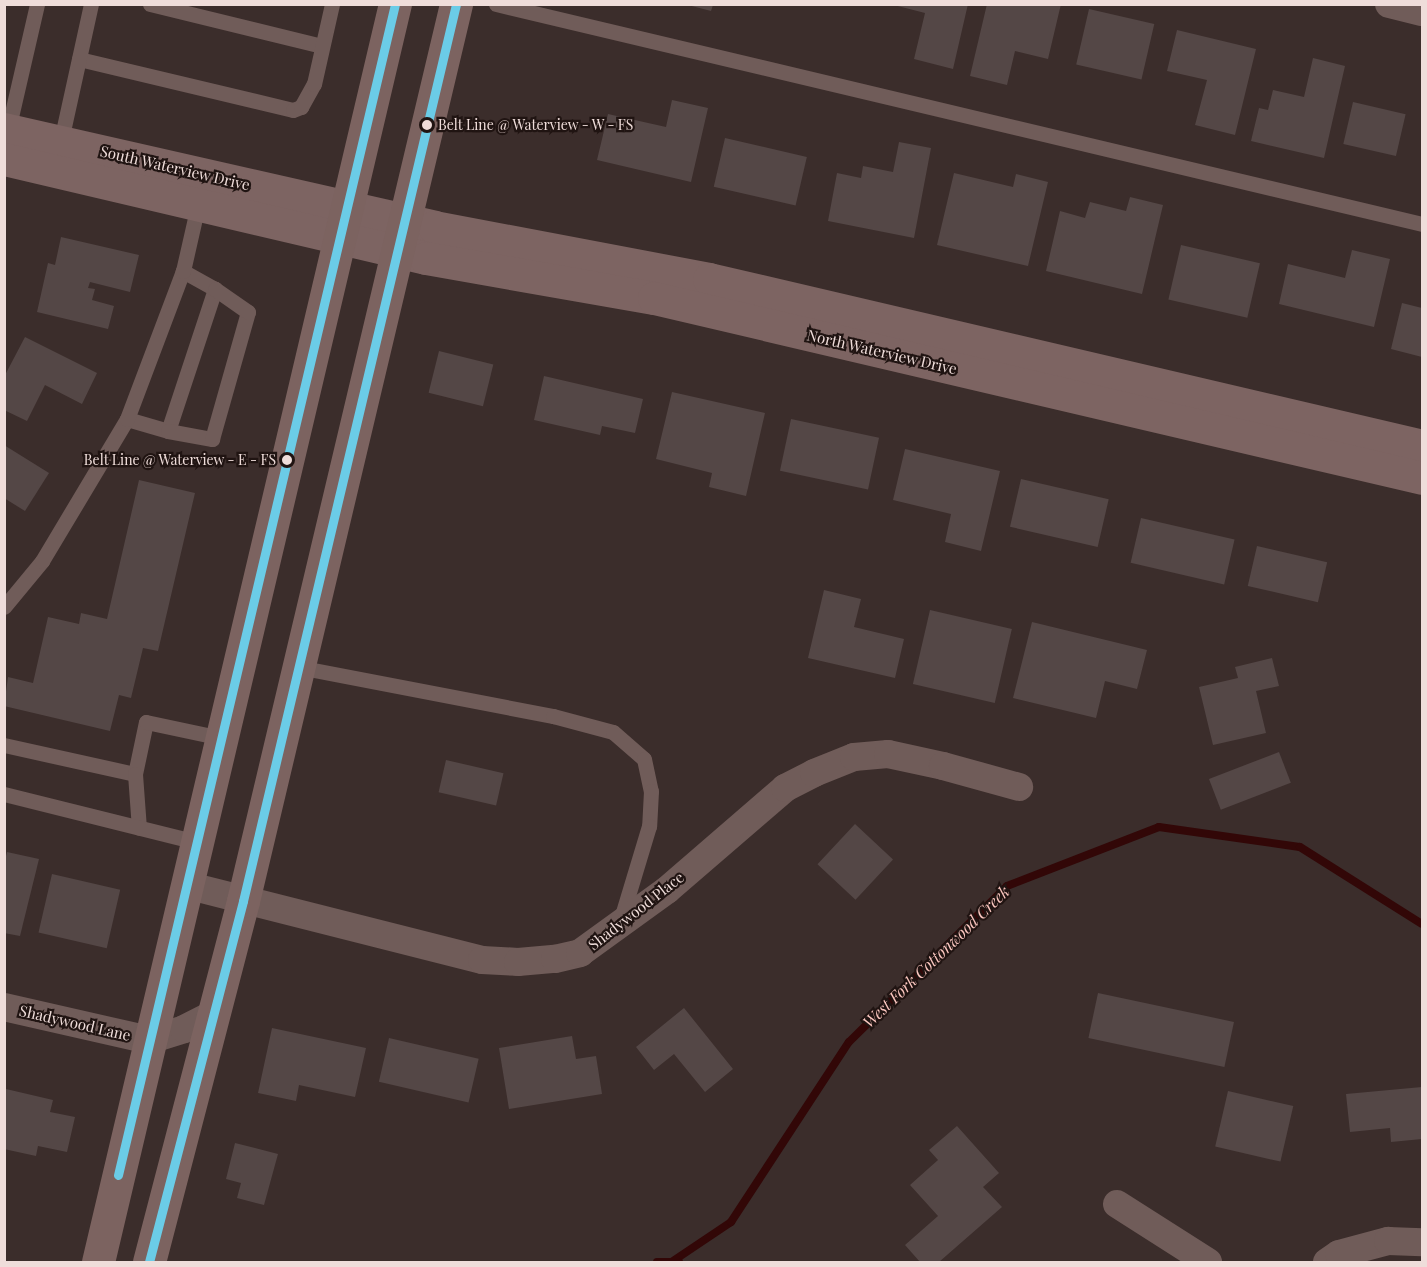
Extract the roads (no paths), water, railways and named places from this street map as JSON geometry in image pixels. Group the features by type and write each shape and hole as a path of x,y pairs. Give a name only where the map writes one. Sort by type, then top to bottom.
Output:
{"main road":[{"path":"100,1251 148,1040 395,4"},
{"path":"151,1255 243,901 456,4"}],"street":[{"path":"1389,4 1422,12"},
{"name":"South Waterview Drive","path":"5,140 198,205 343,222"},
{"name":"South Waterview Drive","path":"57,157 343,222"},
{"name":"North Waterview Drive","path":"343,222 401,236 709,279 1422,446"},
{"name":"North Waterview Drive","path":"401,236 479,269 654,298 1422,478"},
{"name":"Shadywood Place","path":"186,885 482,960 518,962 580,953 667,890 785,788 814,773 854,758 888,754 1019,787"},
{"name":"Shadywood Lane","path":"4,1007 148,1040 184,1029 212,1015"},
{"path":"1117,1204 1208,1263"},
{"path":"1327,1263 1339,1254 1388,1242 1422,1242"}],"lane":[{"path":"5,140 37,4"},
{"path":"57,157 91,4"},
{"path":"150,4 322,46"},
{"path":"79,59 293,110 301,107 314,84 332,4"},
{"path":"496,4 1422,224"},
{"path":"4,607 42,561 127,419 183,271 198,205"},
{"path":"127,419 168,432 212,438 248,312 215,289 183,271"},
{"path":"168,432 215,289"},
{"path":"298,667 553,716 613,732 644,759 651,791 649,826 619,925"},
{"path":"139,828 135,774 146,722 221,738"},
{"path":"4,745 135,774"},
{"path":"4,794 196,842"}],"waterway":[{"name":"West Fork Cottonwood Creek","path":"673,1261 731,1222 849,1042 1007,886 1159,827 1300,847 1422,924"},
{"path":"657,1262 679,1262"}],"place":[{"name":"Belt Line @ Waterview - W - FS","path":"427,125"},
{"name":"Belt Line @ Waterview - E - FS","path":"287,460"}]}
